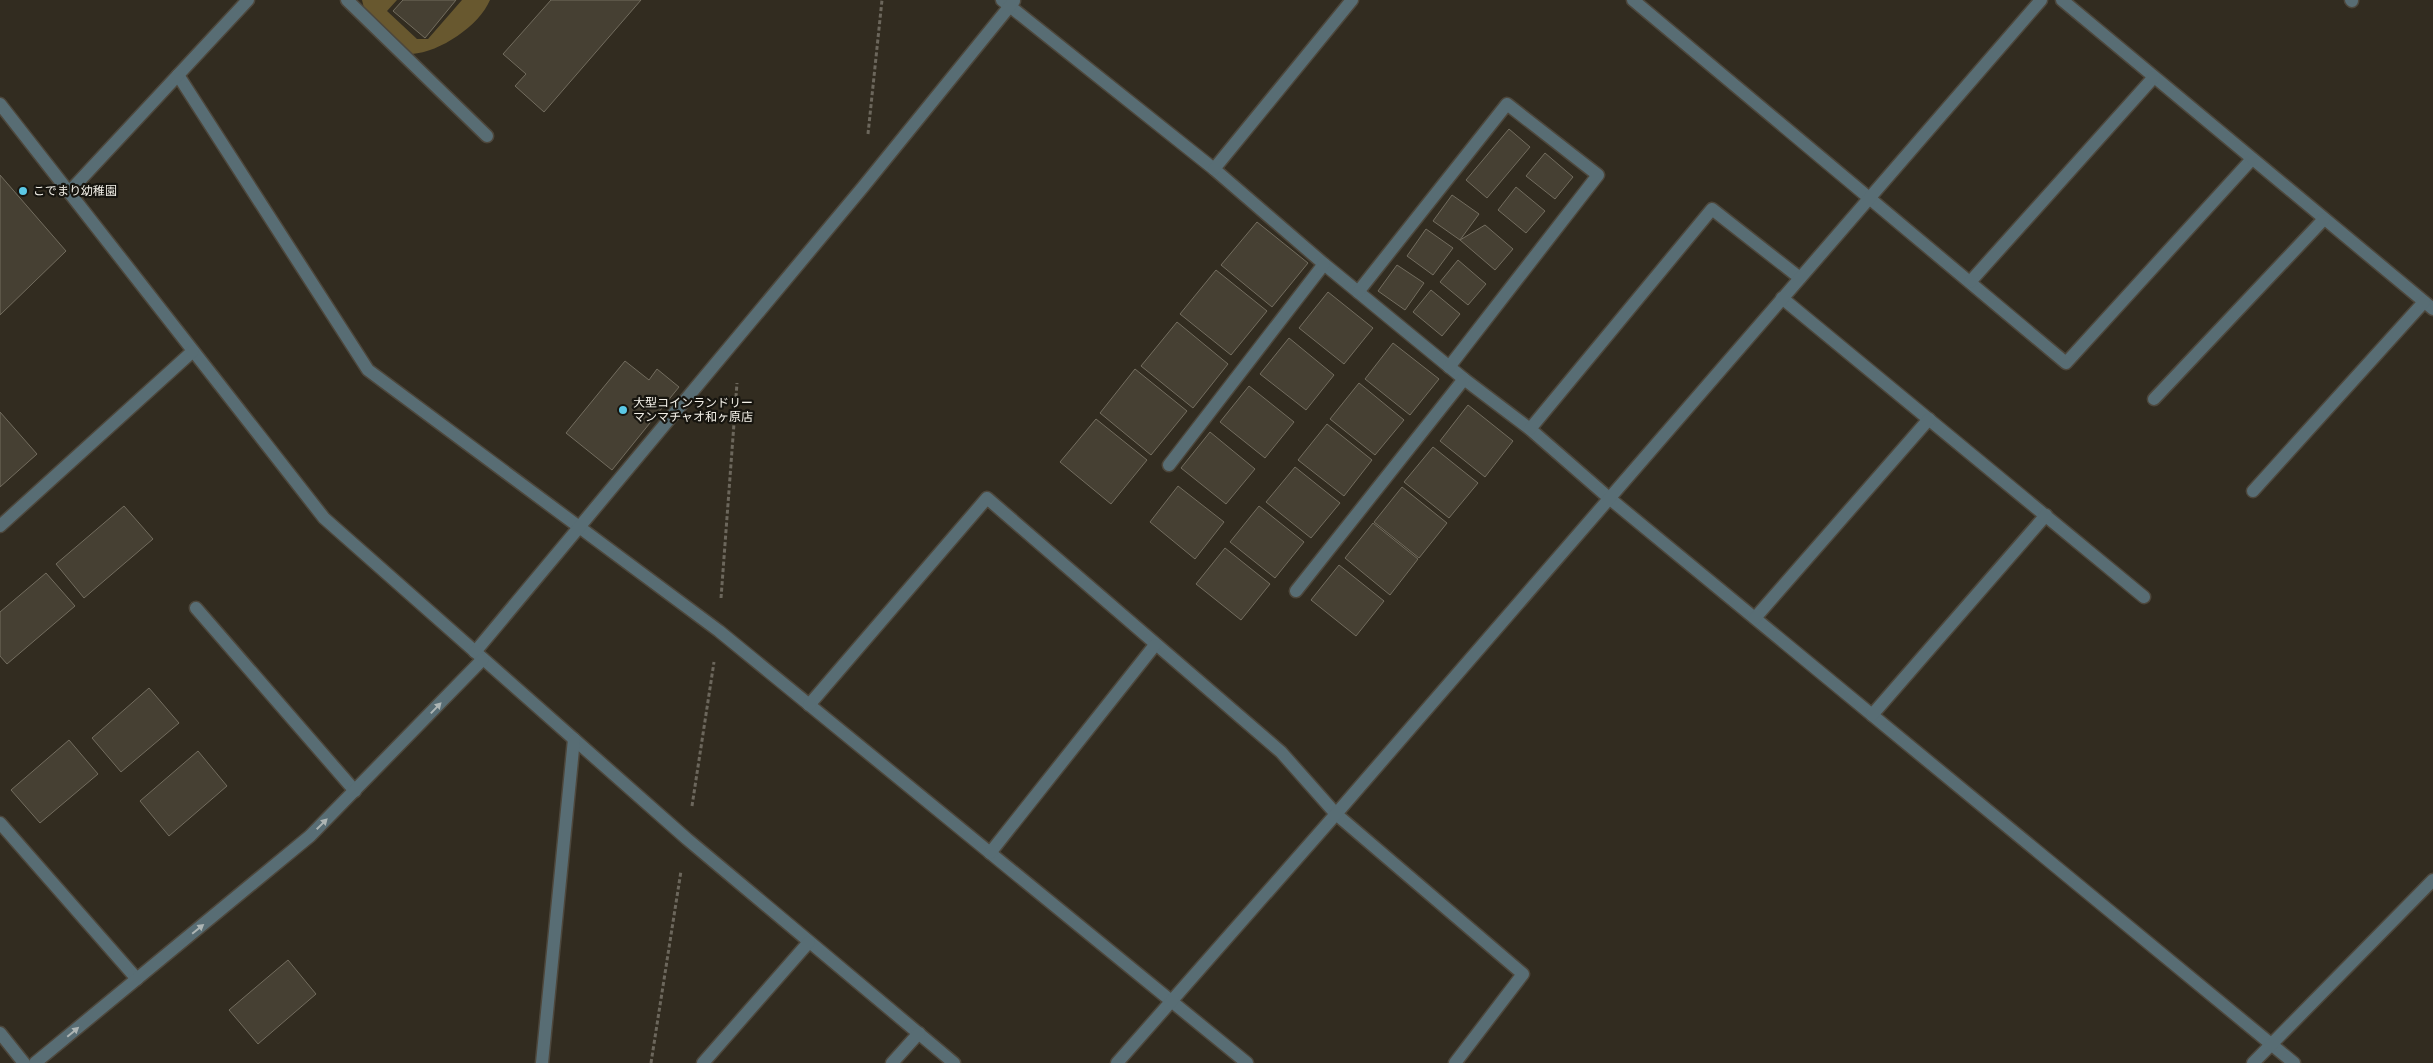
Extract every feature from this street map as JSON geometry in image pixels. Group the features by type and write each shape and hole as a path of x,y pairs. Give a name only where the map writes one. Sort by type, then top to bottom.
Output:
{"street":[{"path":"69,192 248,0"},
{"path":"347,0 487,136"},
{"path":"1214,169 1352,0"},
{"path":"1634,0 2066,363 2252,159"},
{"path":"1117,1063 1336,814 2041,0"},
{"path":"2062,0 2428,306 2253,491"},
{"path":"35,1063 310,836 479,655 580,526 863,187 1008,2 1214,169 1324,264 1449,367 1530,429 1609,498 2294,1063"},
{"path":"178,75 368,370 719,631 1247,1063"},
{"path":"1970,282 2154,77"},
{"path":"0,104 324,518 686,839 954,1063"},
{"path":"1358,292 1507,104 1598,175 1449,367"},
{"path":"1530,429 1712,209 1800,278"},
{"path":"2154,399 2324,219"},
{"path":"1169,465 1324,264"},
{"path":"1782,298 2144,597"},
{"path":"0,526 193,351"},
{"path":"1296,591 1464,379"},
{"path":"1755,618 1929,419"},
{"path":"810,705 987,498 1281,752 1336,814 1524,974 1455,1063"},
{"path":"1872,715 2046,515"},
{"path":"196,608 355,790"},
{"path":"990,853 1155,645"},
{"path":"540,1061 574,739"},
{"path":"0,823 137,979"},
{"path":"2253,1063 2433,880"},
{"path":"703,1063 810,942"},
{"path":"0,1033 24,1063"},
{"path":"892,1063 919,1034"}],"path":[{"path":"868,138 882,0"},
{"path":"651,1063 719,631 737,382"}],"shaded area":[{"path":"362,0 397,0 387,11 417,39 428,39 462,0 490,0 485,10 477,19 457,36 434,48 412,54 364,8"}],"building":[{"path":"403,0 456,0 425,38 393,11"},
{"path":"551,0 641,0 544,112 515,86 526,74 503,54"},
{"path":"1509,129 1530,147 1487,198 1466,180"},
{"path":"1545,153 1573,177 1555,199 1526,176"},
{"path":"0,175 66,251 0,315"},
{"path":"1516,187 1545,211 1526,233 1498,210"},
{"path":"1452,195 1479,214 1460,240 1433,221"},
{"path":"1257,222 1308,263 1272,307 1221,265"},
{"path":"1485,225 1513,249 1495,270 1460,240"},
{"path":"1426,229 1453,248 1433,275 1407,256"},
{"path":"1458,260 1486,284 1468,305 1440,282"},
{"path":"1397,265 1424,283 1405,310 1378,291"},
{"path":"1216,270 1267,311 1231,355 1180,314"},
{"path":"1431,290 1460,314 1442,336 1413,312"},
{"path":"1328,292 1373,328 1344,364 1299,328"},
{"path":"1177,322 1228,364 1193,408 1141,366"},
{"path":"1289,338 1334,375 1306,410 1260,374"},
{"path":"1393,343 1439,379 1410,415 1365,379"},
{"name":"大型コインランドリー マンマチャオ和ヶ原店","path":"625,361 649,380 657,369 679,387 612,470 566,433"},
{"path":"1135,369 1187,411 1151,455 1100,413"},
{"path":"1359,383 1404,420 1375,455 1330,419"},
{"path":"1249,386 1294,422 1265,458 1220,422"},
{"path":"1468,405 1513,441 1485,477 1440,441"},
{"path":"0,412 37,454 0,487"},
{"path":"1096,419 1147,460 1111,504 1060,462"},
{"path":"1327,424 1372,460 1344,496 1298,460"},
{"path":"1210,432 1255,469 1226,504 1181,468"},
{"path":"1433,447 1478,483 1449,518 1404,482"},
{"path":"1295,467 1340,503 1311,538 1266,502"},
{"path":"1178,486 1224,522 1195,559 1150,522"},
{"path":"1402,487 1447,523 1419,558 1374,522"},
{"path":"124,506 153,539 84,598 56,564"},
{"path":"1259,506 1304,542 1275,578 1230,542"},
{"path":"1373,523 1418,559 1390,595 1345,558"},
{"path":"1225,548 1270,584 1241,620 1196,584"},
{"path":"1339,565 1384,601 1356,636 1311,600"},
{"path":"46,573 75,606 7,664 0,656 0,612"},
{"path":"149,688 179,723 121,772 92,738"},
{"path":"69,740 98,774 40,823 11,790"},
{"path":"198,751 227,786 169,836 140,801"},
{"path":"288,960 316,994 258,1044 229,1010"}],"place":[{"name":"こでまり幼稚園","path":"23,191"},
{"name":"大型コインランドリー マンマチャオ和ヶ原店","path":"623,410"}]}
